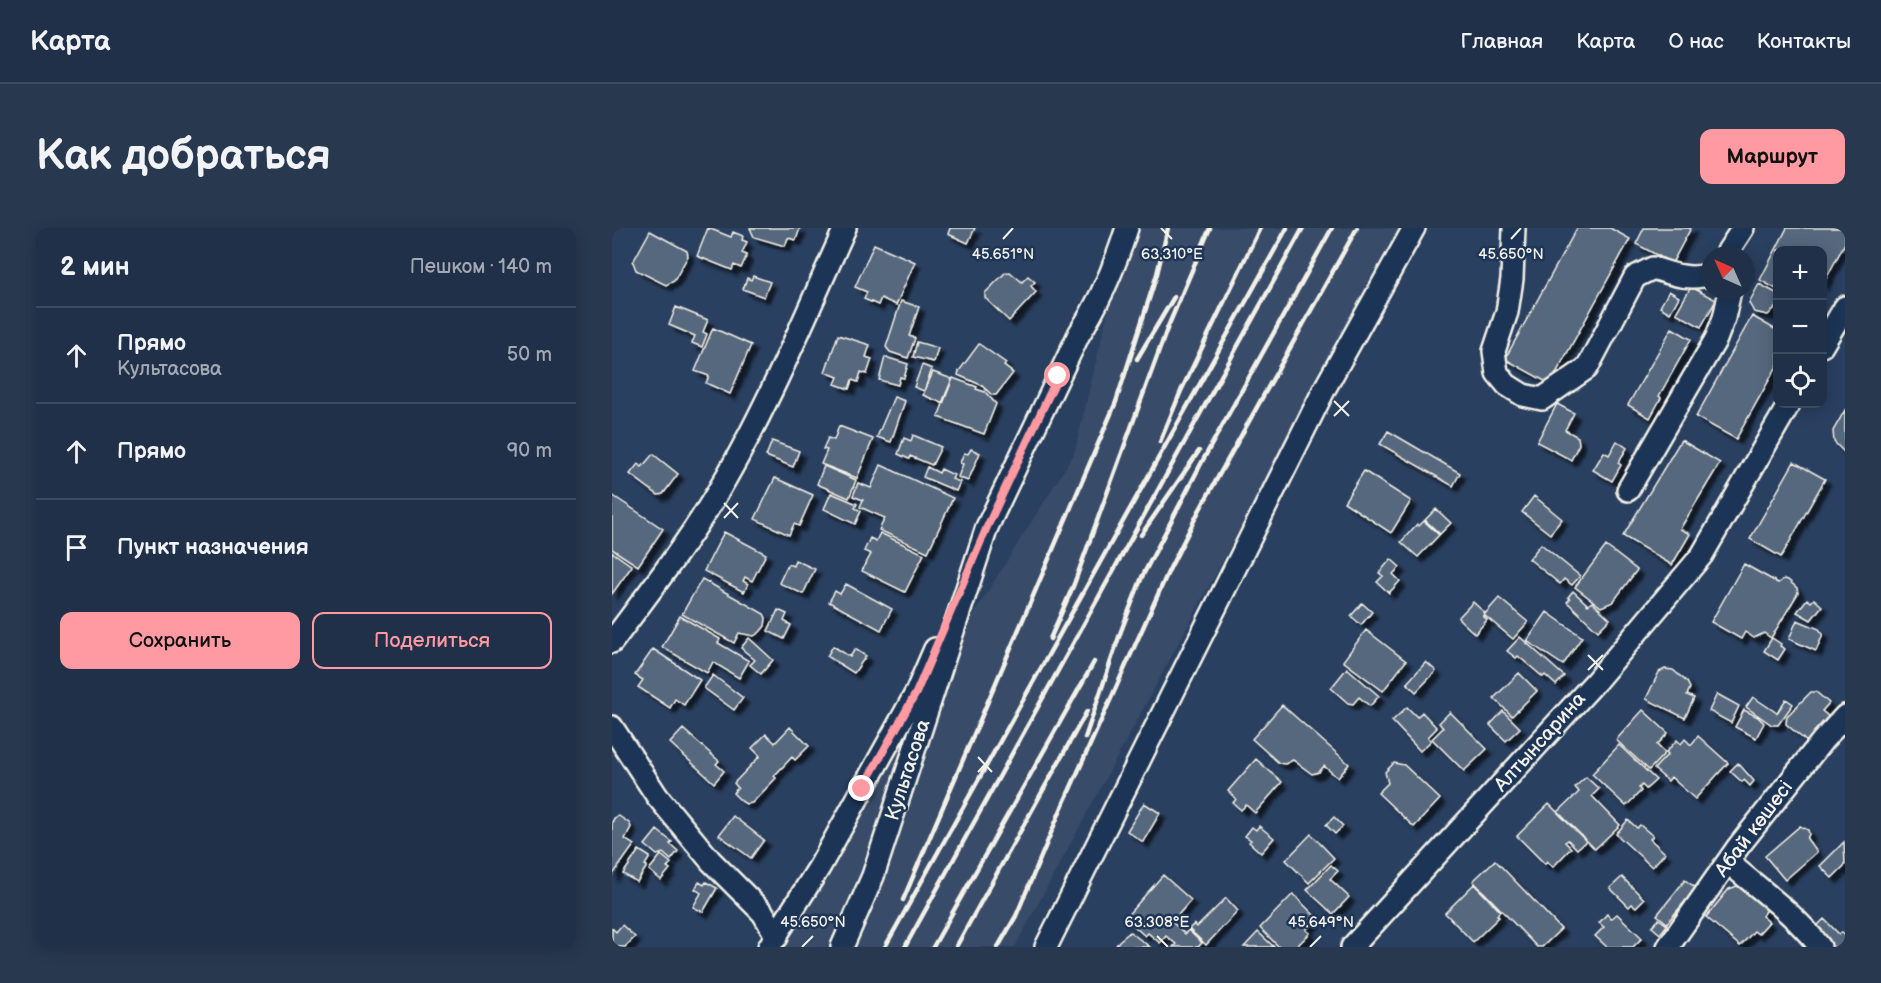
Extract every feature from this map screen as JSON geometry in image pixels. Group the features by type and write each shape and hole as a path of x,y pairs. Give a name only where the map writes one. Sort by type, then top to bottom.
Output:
{"street":[{"path":"612,642 668,568 713,500 752,427 845,228"},
{"name":"Культасова","path":"842,947 873,876 987,527 1078,334 1096,307 1116,265 1127,228"},
{"path":"1047,947 1325,388 1414,228"},
{"path":"1514,228 1512,279 1507,312 1494,351 1497,373 1507,385 1522,395 1542,399 1587,368 1635,277 1653,268 1675,275 1701,277"},
{"path":"1731,246 1743,228"},
{"path":"1628,490 1716,339 1728,300"},
{"path":"1827,338 1845,307"},
{"name":"Алтынсарина","path":"1352,947 1565,715 1702,555 1787,408"},
{"path":"773,942 820,866 916,693 987,527"},
{"name":"Абай көшесі","path":"1668,947 1728,862 1823,740 1845,716"},
{"path":"612,727 657,796 711,861 763,913 773,942"},
{"path":"1728,862 1789,914 1820,947"}],"shaded area":[{"path":"1128,228 1402,228 1015,947 765,947 1074,454"}],"building":[{"path":"708,228 731,237 733,232 743,236 742,240 747,242 742,253 747,255 741,268 734,265 732,270 697,256"},
{"path":"750,228 800,228 796,240 788,238 785,246 754,237"},
{"path":"950,228 975,228 968,243 948,234"},
{"path":"1577,228 1610,228 1630,239 1550,384 1505,359"},
{"path":"1644,228 1691,228 1672,263 1636,244"},
{"path":"1787,228 1845,228 1845,243 1827,277 1827,246 1778,246"},
{"path":"650,231 687,251 688,256 674,281 666,285 636,270 633,262"},
{"path":"874,244 915,262 896,305 881,298 878,305 864,299 867,292 855,287"},
{"path":"1773,255 1773,287 1760,280"},
{"path":"1010,272 1022,282 1028,276 1035,282 1031,286 1036,292 1009,321 985,298 985,293 1005,273"},
{"path":"753,276 770,282 764,297 743,289 747,278 751,280"},
{"path":"1759,284 1773,291 1773,310 1768,315 1754,312 1749,303 1751,300 1755,300 1755,292"},
{"path":"1691,287 1701,292 1701,300 1716,300 1701,327 1676,313"},
{"path":"1669,291 1679,297 1670,313 1660,307"},
{"path":"901,301 919,307 909,336 915,338 908,358 890,352 886,347"},
{"path":"676,307 708,320 703,332 707,334 702,347 692,343 695,336 669,325"},
{"path":"1752,316 1773,328 1773,373 1736,439 1696,417"},
{"path":"713,328 751,345 730,394 706,383 709,376 695,371"},
{"path":"1672,328 1691,339 1659,396 1661,398 1650,418 1628,405"},
{"path":"838,335 870,345 866,357 872,359 867,374 861,372 858,382 852,380 849,389 835,384 838,377 825,372"},
{"path":"917,342 938,348 934,362 913,357"},
{"path":"979,344 1006,363 1004,366 1013,373 996,395 992,395 981,385 958,375"},
{"path":"885,357 908,364 904,378 900,377 898,385 879,380"},
{"path":"922,365 932,369 924,391 914,387"},
{"path":"933,372 952,379 942,403 923,395"},
{"path":"953,378 977,387 976,389 985,392 996,404 984,434 938,417"},
{"path":"894,397 905,401 891,442 877,437"},
{"path":"1557,404 1574,413 1565,430 1578,437 1579,444 1571,460 1537,442"},
{"path":"1845,410 1845,453 1834,442 1833,431"},
{"path":"839,426 873,439 857,478 821,464 827,450 823,449 828,438 834,440"},
{"path":"1388,431 1460,473 1453,486 1380,444"},
{"path":"913,435 941,447 932,465 898,454 904,438 911,441"},
{"path":"1681,440 1720,463 1680,529 1690,534 1672,565 1623,536"},
{"path":"772,441 799,451 793,467 766,456"},
{"path":"1617,441 1627,448 1618,463 1621,465 1612,481 1593,470 1604,452 1609,455"},
{"path":"971,449 980,453 968,481 958,477 964,453 968,454"},
{"path":"653,454 678,474 663,494 658,495 630,474 638,464 642,467"},
{"path":"1794,462 1825,479 1781,557 1750,539"},
{"path":"881,465 953,498 928,552 879,530 885,518 860,507 863,500 853,496 858,483 871,488"},
{"path":"824,466 856,480 849,498 817,484"},
{"path":"927,467 939,473 941,469 954,475 952,479 960,482 956,491 923,477"},
{"path":"1364,471 1411,501 1391,533 1344,502"},
{"path":"775,478 813,495 799,526 794,524 789,535 755,519"},
{"path":"831,493 857,504 855,508 861,511 855,524 824,509"},
{"path":"612,495 663,529 638,566 612,549"},
{"path":"1534,496 1562,519 1550,534 1522,512"},
{"path":"1436,509 1451,523 1440,534 1425,520"},
{"path":"1424,521 1439,535 1418,557 1401,542 1417,524 1419,526"},
{"path":"724,532 766,554 752,581 745,577 743,581 748,584 744,592 704,571"},
{"path":"880,533 924,554 905,592 862,571 871,554 864,551 870,538 876,541"},
{"path":"1541,544 1580,576 1572,585 1564,579 1560,584 1529,559"},
{"path":"1606,546 1637,570 1613,602 1601,607 1575,587"},
{"path":"612,552 632,566 612,594"},
{"path":"1391,559 1400,567 1393,574 1400,581 1389,593 1377,582 1383,576 1379,573"},
{"path":"795,560 815,569 803,594 779,583 788,564 793,566"},
{"path":"1744,564 1778,583 1784,579 1788,580 1797,588 1798,593 1771,638 1764,633 1754,638 1745,632 1741,639 1711,622"},
{"path":"702,579 764,614 765,626 754,636 739,633 734,643 682,614"},
{"path":"846,584 892,609 881,630 829,602 835,591 840,594"},
{"path":"1573,591 1588,605 1592,602 1610,619 1598,631 1567,602"},
{"path":"1499,598 1528,622 1513,639 1484,615"},
{"path":"1807,599 1811,602 1814,599 1822,606 1811,620 1797,612"},
{"path":"1473,602 1485,613 1483,616 1487,620 1475,634 1458,618"},
{"path":"1362,603 1372,612 1361,625 1351,616"},
{"path":"778,610 787,614 784,621 791,625 784,639 768,631"},
{"path":"1547,612 1582,637 1563,665 1527,641"},
{"path":"680,616 720,639 718,643 749,661 739,678 713,662 707,673 662,647"},
{"path":"1797,620 1819,629 1823,634 1816,651 1789,639"},
{"path":"1366,630 1406,661 1383,691 1343,661"},
{"path":"1520,637 1564,676 1556,685 1518,656 1516,658 1507,651"},
{"path":"749,638 773,660 761,674 750,665 755,660 741,648"},
{"path":"1772,638 1785,649 1778,660 1764,651"},
{"path":"833,646 850,657 855,649 866,656 854,673 827,656"},
{"path":"653,649 700,680 684,705 675,699 670,708 638,687 643,680 635,675"},
{"path":"1426,662 1436,671 1416,692 1407,683"},
{"path":"1347,668 1379,696 1370,706 1359,697 1353,704 1348,703 1331,688"},
{"path":"1665,669 1673,670 1687,682 1690,688 1687,695 1694,698 1685,718 1646,699 1659,672"},
{"path":"1519,673 1537,691 1512,716 1494,698"},
{"path":"713,675 743,698 734,710 704,688"},
{"path":"1811,692 1816,692 1829,703 1822,711 1829,717 1807,742 1786,724 1787,716"},
{"path":"1717,694 1739,706 1731,723 1709,711"},
{"path":"1753,697 1777,713 1786,699 1793,704 1778,725 1772,725 1746,707"},
{"path":"1282,705 1349,764 1338,778 1324,766 1319,772 1312,774 1293,760 1285,764 1279,763 1252,739"},
{"path":"1407,707 1417,717 1422,712 1437,728 1428,737 1431,741 1420,751 1392,721"},
{"path":"1643,710 1668,733 1657,745 1665,753 1649,770 1616,740"},
{"path":"1744,710 1764,723 1756,738 1735,727"},
{"path":"1503,711 1520,728 1506,741 1490,725"},
{"path":"1450,712 1487,749 1464,771 1432,739 1443,728 1439,723"},
{"path":"790,727 809,746 795,760 792,757 752,803 746,804 741,801 733,793 738,788 734,783 760,756 752,748 766,734 775,743"},
{"path":"683,729 719,761 716,764 724,771 714,783 670,743"},
{"path":"1698,736 1728,763 1695,799 1671,777 1668,781 1654,769 1677,740 1681,744 1685,739 1691,745"},
{"path":"1619,745 1656,780 1646,789 1642,785 1639,788 1641,791 1626,806 1592,774"},
{"path":"1256,759 1282,782 1255,813 1246,805 1241,810 1233,803 1236,799 1228,791"},
{"path":"1394,763 1404,765 1440,799 1414,827 1378,793 1388,783 1385,772"},
{"path":"1738,763 1754,781 1750,786 1730,771"},
{"path":"1586,777 1599,789 1592,796 1620,825 1595,849 1558,812 1579,792 1575,787"},
{"path":"1144,803 1160,813 1143,842 1127,831"},
{"path":"1549,804 1586,841 1577,849 1568,840 1565,842 1571,848 1553,867 1547,861 1545,864 1517,836"},
{"path":"619,816 629,823 631,827 625,839 634,845 612,876 612,822 615,817"},
{"path":"733,816 764,840 751,858 719,835"},
{"path":"1334,817 1343,826 1335,834 1326,825"},
{"path":"1628,820 1637,828 1640,825 1653,836 1650,839 1665,853 1652,867 1616,834"},
{"path":"1259,826 1274,838 1261,853 1245,836 1252,827 1256,830"},
{"path":"1800,826 1808,830 1807,839 1817,852 1785,880 1765,856"},
{"path":"657,830 672,842 670,844 678,851 671,860 663,853 657,855 645,845"},
{"path":"1311,834 1334,858 1309,883 1286,860"},
{"path":"1844,842 1845,865 1832,878 1820,866"},
{"path":"639,850 650,857 637,882 623,874"},
{"path":"661,855 671,863 667,867 670,869 661,880 649,870"},
{"path":"1495,860 1561,929 1542,947 1537,947 1473,881"},
{"path":"1331,865 1338,871 1330,879 1349,897 1333,914 1307,890"},
{"path":"1163,875 1191,900 1172,922 1185,934 1188,930 1202,943 1198,947 1173,947 1176,944 1166,936 1160,943 1148,933 1145,936 1125,918"},
{"path":"1622,877 1644,899 1636,907 1632,904 1629,907 1610,888"},
{"path":"1685,880 1696,888 1667,923 1657,915"},
{"path":"699,882 704,885 706,882 717,888 703,912 693,907 701,893 695,889"},
{"path":"1474,884 1500,911 1497,915 1499,917 1473,942 1445,913"},
{"path":"1737,886 1765,906 1767,910 1762,916 1769,922 1758,934 1754,931 1740,946 1706,917 1729,889"},
{"path":"1293,894 1317,918 1306,930 1310,933 1296,947 1279,947 1260,928"},
{"path":"1226,898 1238,911 1206,945 1189,929 1194,924 1197,927"},
{"path":"1607,914 1611,919 1617,914 1642,938 1633,947 1607,947 1595,936 1604,927 1599,923"},
{"path":"1659,919 1667,925 1660,934 1652,927"},
{"path":"1824,919 1839,934 1842,932 1845,935 1845,947 1833,947 1815,928"},
{"path":"622,925 635,937 625,947 612,947 612,928 616,932"},
{"path":"1130,932 1150,947 1115,947"},
{"path":"1258,932 1274,947 1244,947"}],"railway":[{"path":"903,900 1116,402 1157,274 1168,228"},
{"path":"1050,639 1074,584 1167,329 1210,228"},
{"path":"1160,442 1181,391 1260,228"},
{"path":"885,947 1287,228"},
{"path":"905,947 1303,228"},
{"path":"1085,738 1142,577 1203,460 1332,228"},
{"path":"998,947 1016,916 1062,807 1169,570 1199,511 1357,228"},
{"path":"1137,359 1174,297"},
{"path":"1141,535 1199,451"},
{"path":"933,947 1094,662"},
{"path":"956,947 1087,711"}],"route":[{"path":"862,789 916,693 987,527 1058,376"}]}
